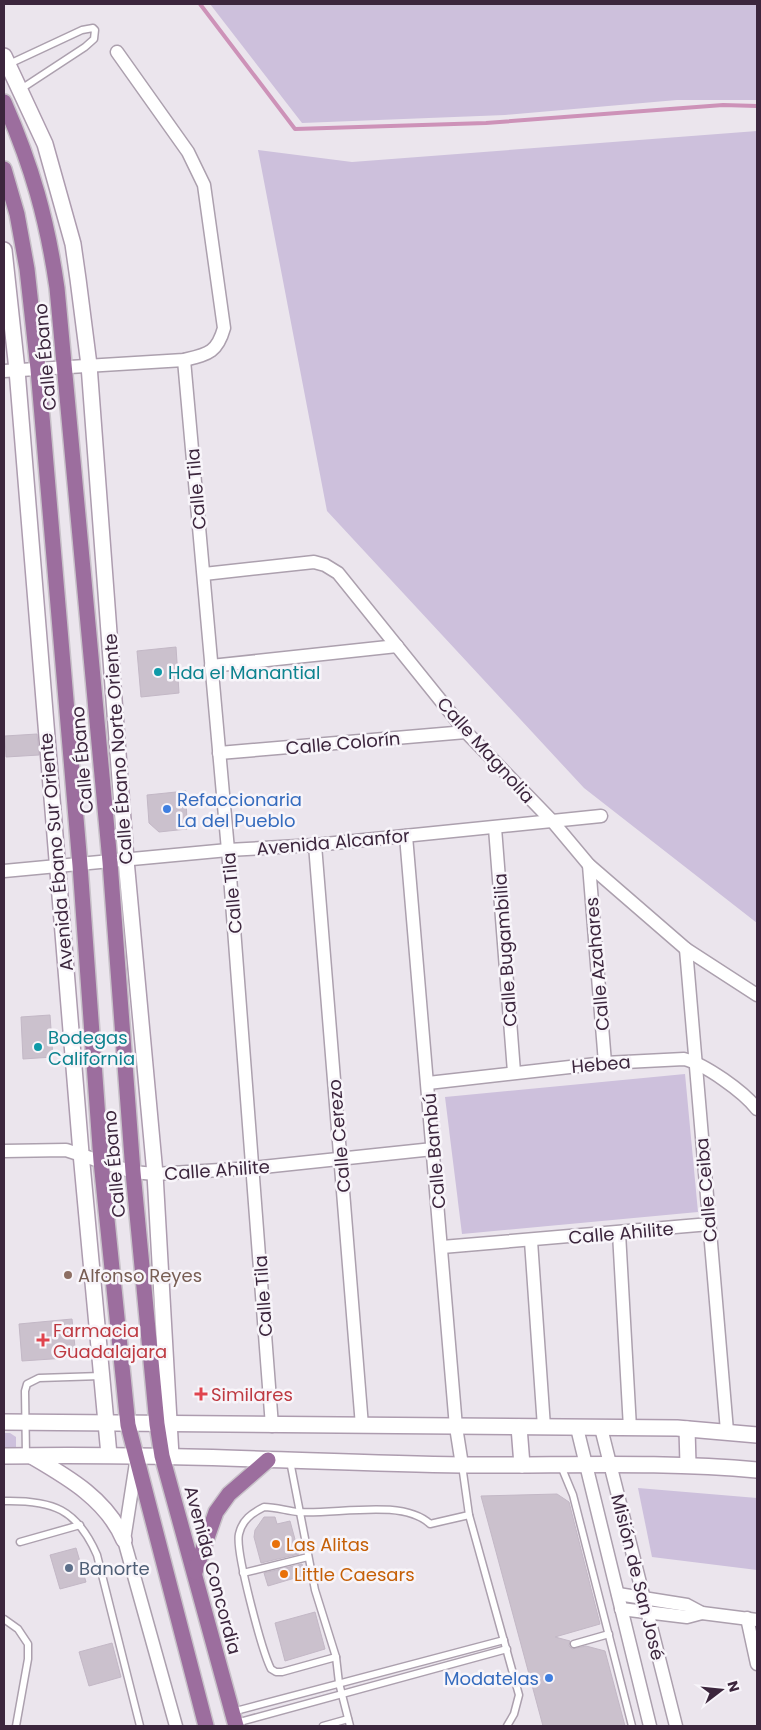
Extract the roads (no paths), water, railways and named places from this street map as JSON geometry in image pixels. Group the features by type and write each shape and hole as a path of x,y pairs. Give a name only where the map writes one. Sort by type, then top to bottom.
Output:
{"main road":[{"name":"Calle Ébano","path":"4,102 25,151 39,193 50,238 65,367 110,862 133,1172 163,1423"},
{"name":"Calle Ébano","path":"4,169 17,214 27,269 38,369 80,865 101,1161 128,1425"},
{"name":"Avenida Concordia","path":"163,1423 167,1456 195,1572 235,1720"},
{"path":"128,1425 206,1726"},
{"path":"195,1572 216,1512 229,1494 268,1460"}],"street":[{"path":"10,371 184,360 206,355 214,350 221,340 224,328 204,185 188,152 117,52"},
{"name":"Calle Ébano Norte Oriente","path":"5,62 21,89 45,144 73,244 89,365 126,860 155,1174 163,1423"},
{"name":"Avenida Ébano Sur Oriente","path":"4,250 10,371 58,867 80,1153 109,1455"},
{"name":"Calle Tila","path":"184,360 228,850 254,1168 272,1426"},
{"name":"Calle Magnolia","path":"204,574 314,562 325,565 345,580 466,732 553,822 589,865 686,949 757,995"},
{"path":"211,666 397,646"},
{"name":"Calle Colorín","path":"219,753 466,732"},
{"name":"Avenida Alcanfor","path":"4,871 228,850 315,845 601,816"},
{"name":"Calle Bugambilia","path":"495,828 514,1072"},
{"name":"Calle Bambú","path":"406,836 456,1427 462,1465"},
{"name":"Calle Cerezo","path":"315,845 362,1426"},
{"name":"Calle Azahares","path":"589,865 605,1063"},
{"name":"Calle Ceiba","path":"686,949 726,1431"},
{"name":"Hebea","path":"428,1083 605,1063 671,1059 694,1061"},
{"path":"694,1061 750,1100 757,1109"},
{"name":"Calle Ahilite","path":"4,1151 54,1150 80,1153 133,1172 155,1174 254,1168 433,1149"},
{"name":"Calle Ahilite","path":"442,1248 710,1224"},
{"path":"619,1233 630,1428"},
{"path":"531,1241 544,1427"},
{"path":"4,1422 128,1425 163,1423 272,1426 630,1428 726,1431 757,1435"},
{"path":"519,1427 522,1465"},
{"name":"Misión de San José","path":"577,1428 650,1726"},
{"name":"Misión de San José","path":"601,1428 676,1726"},
{"path":"687,1429 688,1464"},
{"path":"4,1456 109,1455 136,1459 167,1456 462,1465 610,1466 688,1464 757,1470"},
{"path":"29,1456 66,1476 102,1506 118,1524 176,1726"},
{"path":"124,1540 136,1459"},
{"path":"618,1594 687,1605 702,1613 752,1619 757,1664"},
{"path":"621,1609 687,1617 702,1613"}],"lane":[{"path":"5,62 82,30 93,28 95,30 94,39 85,47 21,89"},
{"path":"29,1456 25,1391 27,1384 33,1380 101,1376"},
{"path":"289,1460 297,1492 298,1512 314,1590 327,1624 336,1658 341,1695 350,1726"},
{"path":"462,1465 469,1515 519,1696 514,1714 507,1726"},
{"path":"561,1466 573,1495 632,1726"},
{"path":"4,1500 49,1504 62,1508 88,1535 97,1555 140,1726"},
{"path":"336,1658 282,1672 276,1672 271,1669 239,1557 238,1535 243,1521 264,1507 298,1512 390,1510 413,1514 423,1518 430,1524 469,1515"},
{"path":"20,1542 80,1525"},
{"path":"243,1573 308,1557"},
{"path":"4,1618 18,1629 28,1644 28,1659 16,1726"},
{"path":"574,1644 609,1634"},
{"path":"235,1720 339,1684 504,1640"},
{"path":"235,1720 341,1695 507,1649"},
{"path":"323,1726 348,1719"}],"waterway":[{"path":"200,4 295,129 486,123 723,105 757,106"}],"place":[{"name":"Hda el Manantial","path":"158,672"},
{"name":"Refaccionaria La del Pueblo","path":"167,809"},
{"name":"Bodegas California","path":"38,1047"},
{"name":"Alfonso Reyes","path":"68,1275"},
{"name":"Farmacia Guadalajara","path":"43,1340"},
{"name":"Similares","path":"201,1394"},
{"name":"Las Alitas","path":"276,1544"},
{"name":"Banorte","path":"69,1568"},
{"name":"Little Caesars","path":"284,1574"},
{"name":"Modatelas","path":"549,1678"}]}
